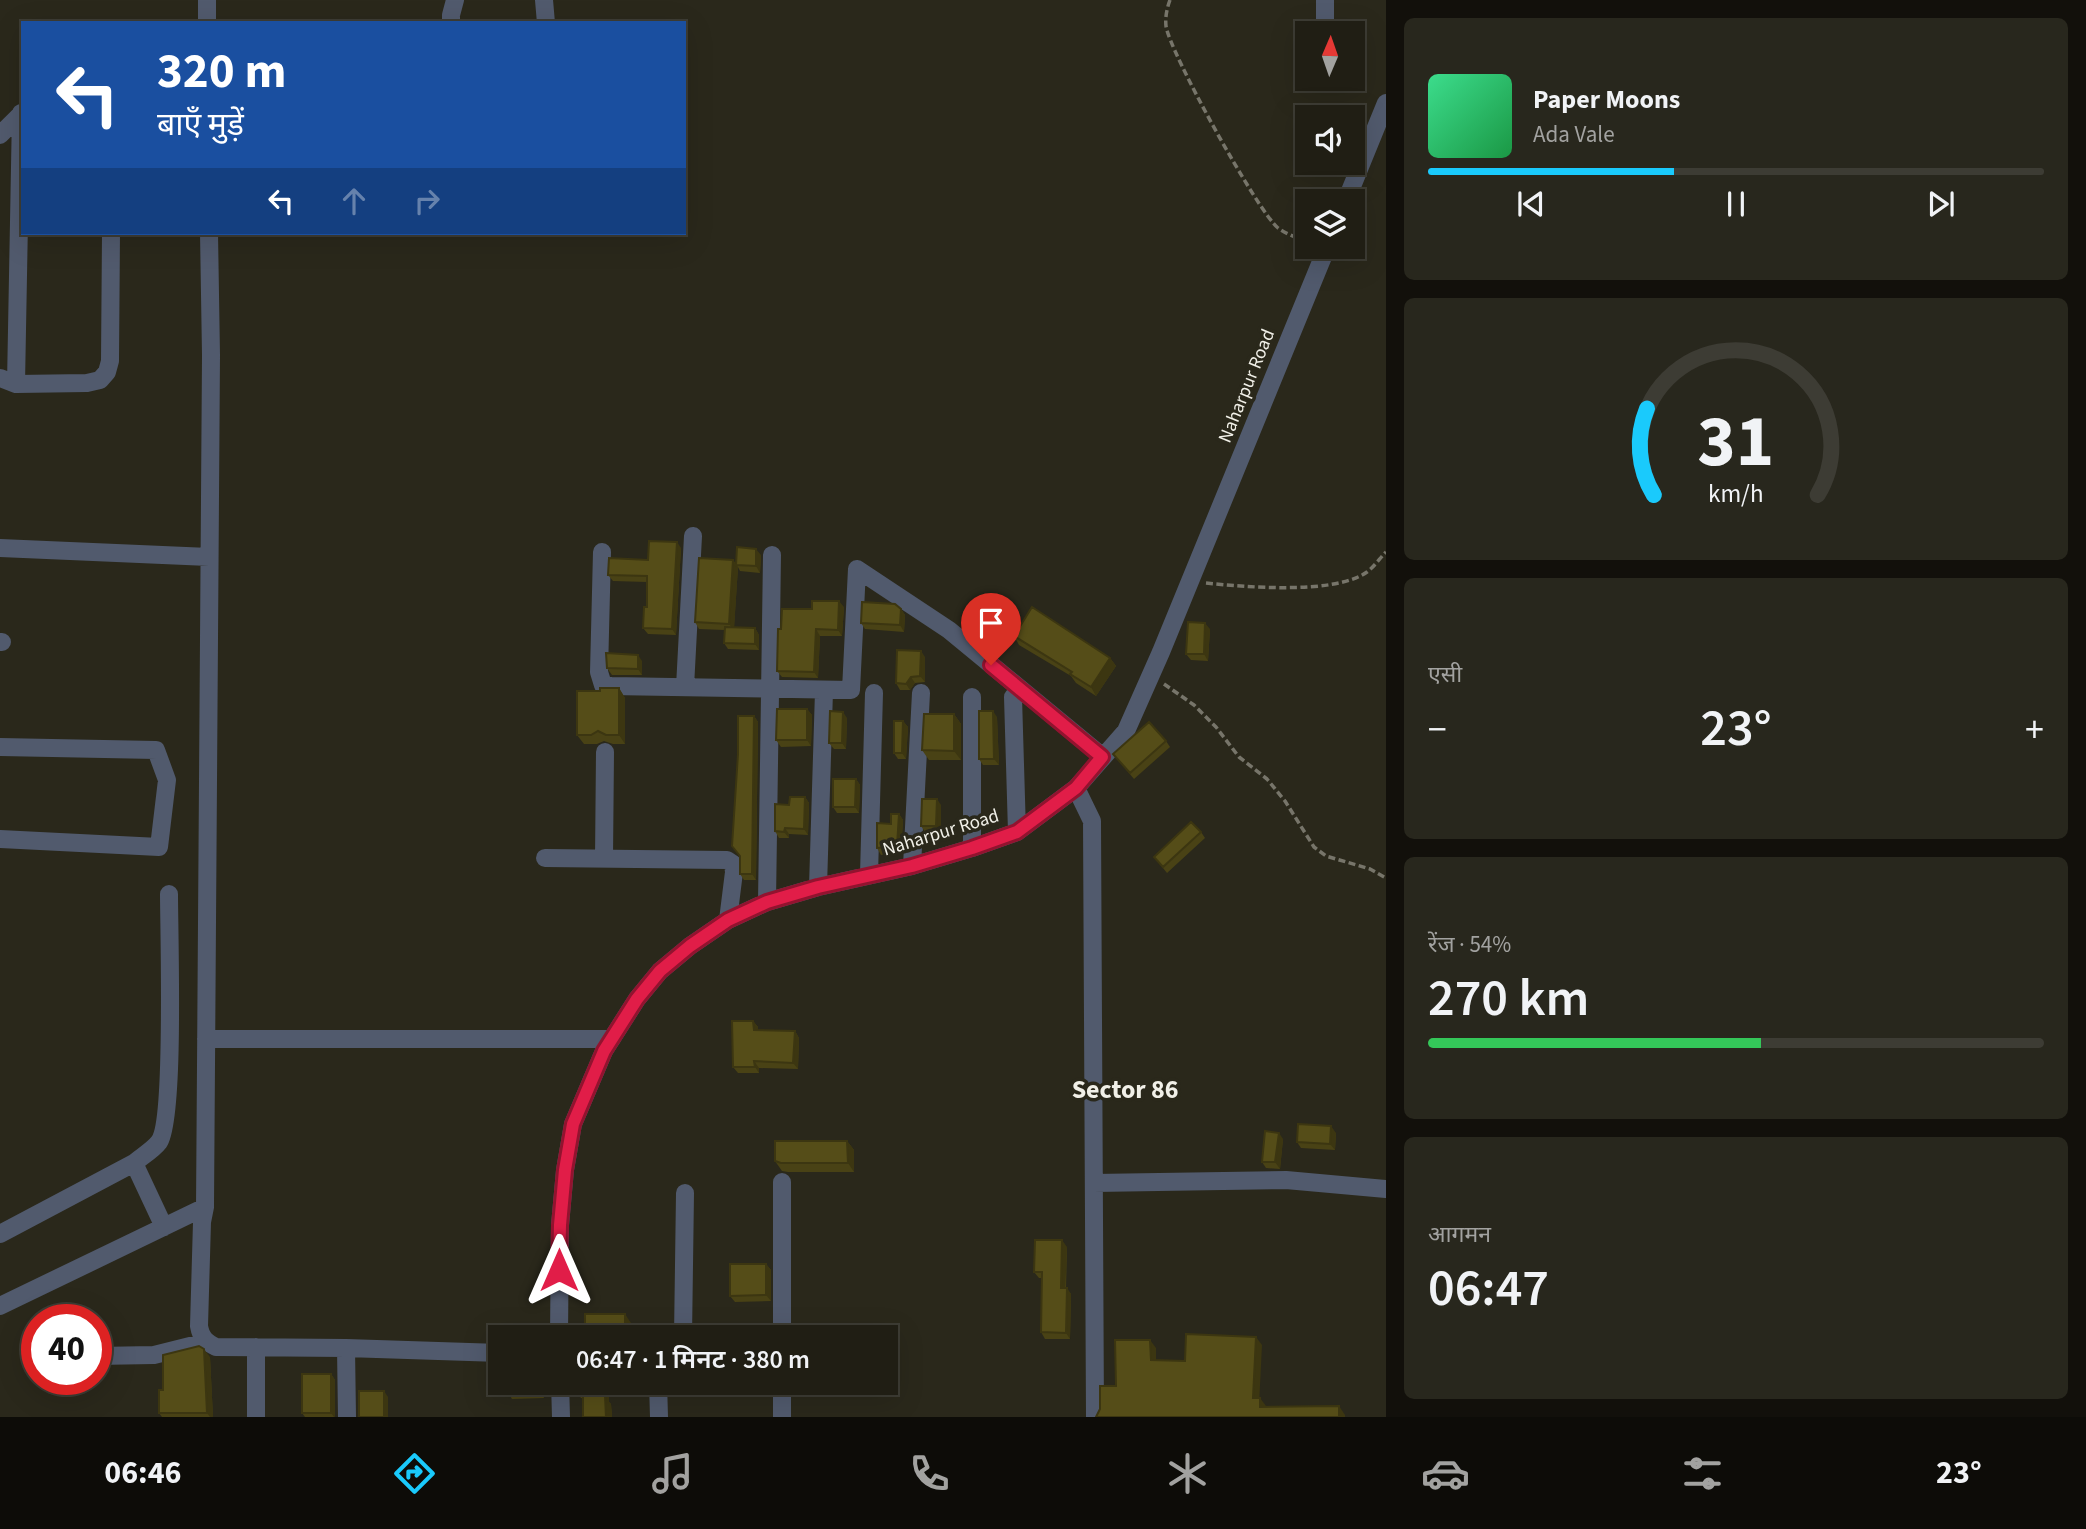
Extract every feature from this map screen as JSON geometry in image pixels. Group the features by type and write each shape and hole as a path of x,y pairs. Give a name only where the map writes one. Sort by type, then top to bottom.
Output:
{"street":[{"path":"207,0 207,21"},
{"path":"451,21 456,0"},
{"path":"544,0 546,21"},
{"path":"1325,0 1325,21"},
{"path":"1351,189 1386,103"},
{"path":"0,135 21,113"},
{"path":"21,131 8,381 87,383 100,380 107,372 110,361 111,235"},
{"path":"209,235 211,355 205,1207 202,1222 199,1326 206,1342 216,1347 488,1353"},
{"name":"Naharpur Road","path":"559,1325 560,1225 573,1124 604,1051 637,999 660,971 728,920 767,902 818,887 912,866 1017,832 1076,788 1126,731 1322,259"},
{"path":"685,687 693,536"},
{"path":"0,548 209,557"},
{"path":"602,552 599,672 603,685 851,690 857,569 949,631 1102,757"},
{"path":"767,902 772,555"},
{"path":"818,887 824,691"},
{"path":"869,876 874,692"},
{"path":"912,866 921,693"},
{"path":"972,697 972,848"},
{"path":"1013,697 1017,832"},
{"path":"0,747 156,750 167,780 159,847 0,839"},
{"path":"604,859 606,752"},
{"path":"1076,788 1092,821 1095,1417"},
{"path":"545,858 727,860 733,864 734,872 728,920"},
{"path":"0,1234 134,1164 159,1142 165,1121 168,1068 169,894"},
{"path":"206,1039 612,1040"},
{"path":"134,1164 164,1227"},
{"path":"1094,1183 1286,1180 1386,1189"},
{"path":"782,1182 782,1325"},
{"path":"683,1325 685,1193"},
{"path":"0,1306 205,1207"},
{"path":"112,1356 154,1355 206,1342"},
{"path":"256,1347 256,1417"},
{"path":"346,1348 347,1417"},
{"path":"560,1395 561,1417"},
{"path":"658,1395 659,1417"},
{"path":"782,1395 782,1417"}],"path":[{"path":"1170,0 1166,27 1172,46 1261,208 1278,228 1295,236"},
{"path":"1190,582 1264,588 1344,582 1366,572 1386,552"},
{"path":"1151,674 1194,705 1216,727 1239,757 1266,779 1285,801 1314,848 1326,856 1370,869 1386,878"}],"building":[{"path":"649,541 677,542 672,629 643,628 644,607 647,607 647,576 608,575 609,558 648,560"},
{"path":"737,547 756,549 756,566 736,565"},
{"path":"699,558 733,560 729,624 695,622"},
{"path":"812,601 839,601 838,630 816,629 814,672 777,671 778,629 781,629 782,609 812,609"},
{"path":"862,602 895,604 901,609 900,625 861,623"},
{"path":"1032,607 1110,658 1091,687 1014,636"},
{"path":"1188,622 1205,623 1204,654 1186,654"},
{"path":"725,627 755,628 755,644 724,643"},
{"path":"897,650 921,651 920,676 911,677 906,684 896,683"},
{"path":"606,653 638,655 638,669 607,668"},
{"path":"600,688 619,688 619,735 606,735 598,731 591,735 577,735 577,691 600,691"},
{"path":"777,709 807,709 807,740 776,740"},
{"path":"830,711 843,712 842,743 829,743"},
{"path":"979,711 993,711 994,759 979,759"},
{"path":"924,714 954,714 954,751 922,750"},
{"path":"738,716 754,716 752,874 740,874 740,856 732,846"},
{"path":"894,721 903,721 902,753 894,753"},
{"path":"1149,722 1166,741 1130,773 1113,754"},
{"path":"833,779 856,779 855,807 833,807"},
{"path":"790,797 805,797 804,829 785,828 784,832 775,831 775,804 789,805"},
{"path":"922,799 937,799 936,826 921,826"},
{"path":"891,814 899,814 897,846 877,848 877,823 891,824"},
{"path":"1191,822 1201,832 1163,867 1154,857"},
{"path":"732,1021 753,1021 754,1030 795,1031 793,1063 754,1061 755,1067 733,1067"},
{"path":"1298,1124 1331,1126 1330,1144 1297,1142"},
{"path":"1265,1131 1279,1133 1275,1162 1262,1162"},
{"path":"775,1141 847,1141 848,1163 781,1163 775,1161"},
{"path":"1035,1240 1062,1240 1061,1288 1067,1288 1066,1333 1041,1332 1042,1272 1034,1272"},
{"path":"730,1264 766,1264 766,1295 730,1296"},
{"path":"585,1314 625,1314 625,1325 585,1325"},
{"path":"1186,1334 1256,1337 1253,1398 1260,1398 1260,1407 1339,1406 1339,1417 1096,1417 1100,1409 1100,1386 1116,1386 1115,1340 1150,1340 1151,1360 1185,1361"},
{"path":"199,1346 204,1349 207,1413 159,1413 159,1390 163,1390 163,1355"},
{"path":"302,1374 331,1374 331,1413 302,1413"},
{"path":"359,1391 384,1391 384,1417 359,1417"},
{"path":"583,1395 605,1395 606,1417 583,1417"}],"district":[{"name":"Sector 86","path":"1125,1089"}],"route":[{"path":"559,1270 565,1170 573,1124 604,1051 637,999 660,971 728,920 767,902 818,887 912,866 1017,832 1076,788 1102,757 991,665"}]}
